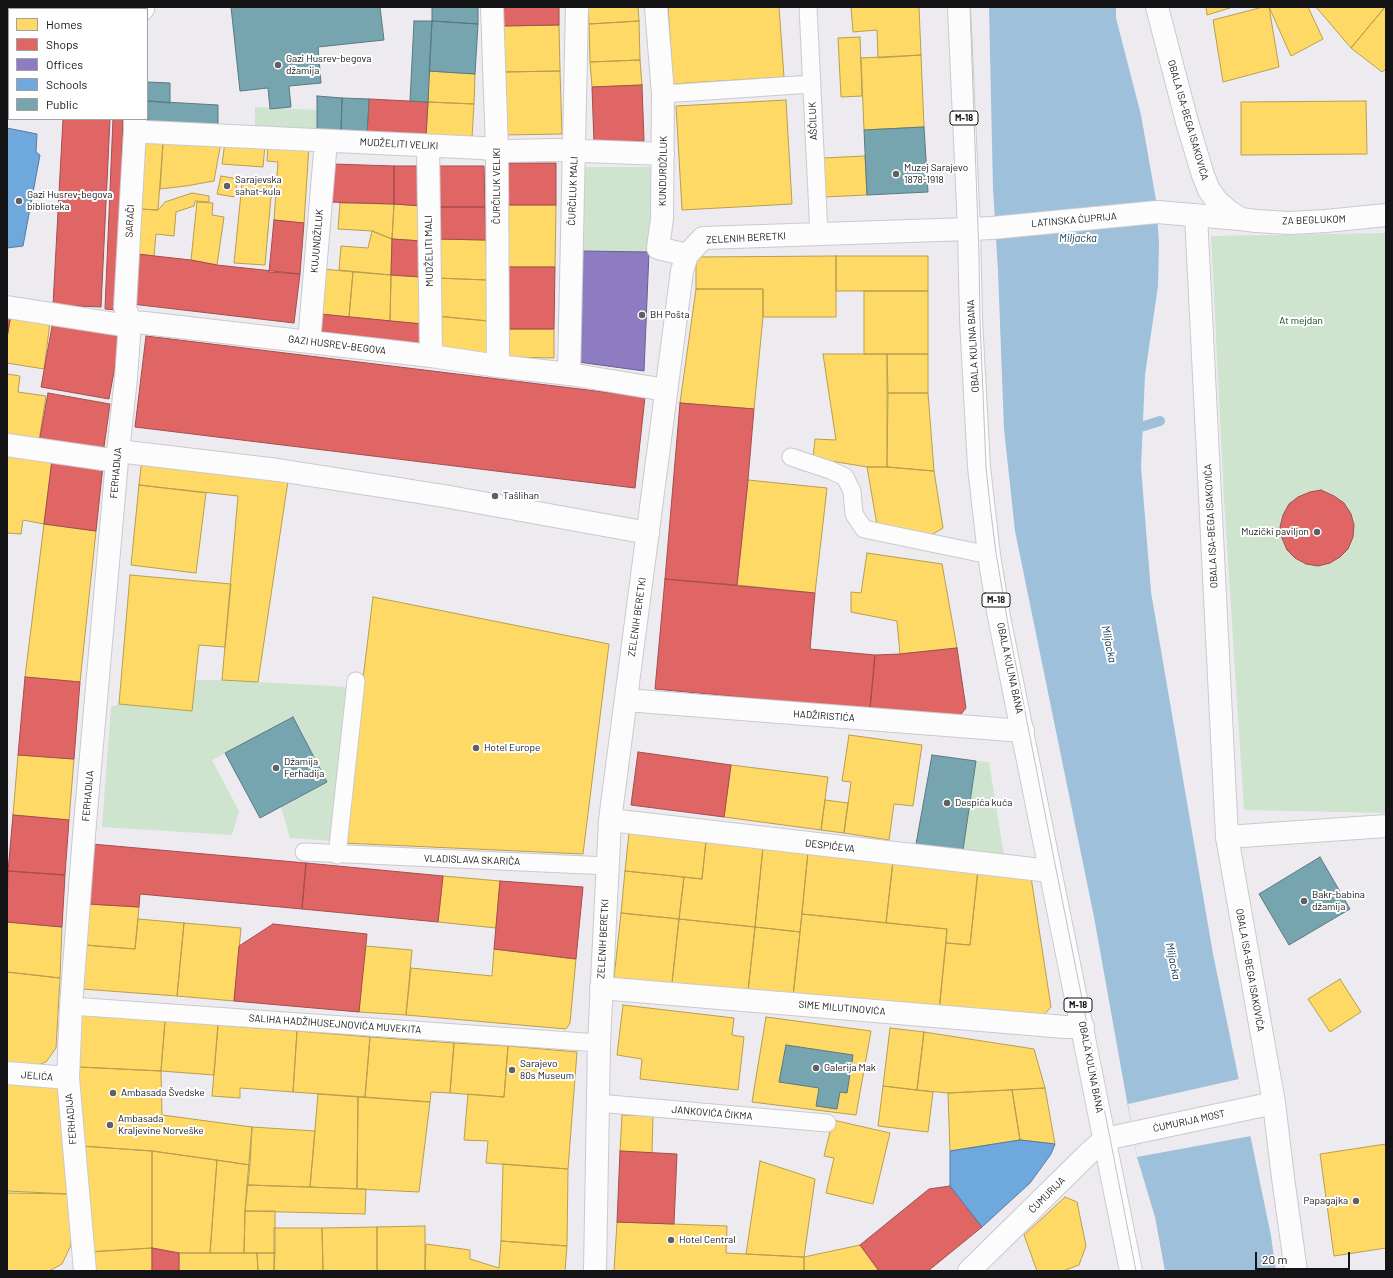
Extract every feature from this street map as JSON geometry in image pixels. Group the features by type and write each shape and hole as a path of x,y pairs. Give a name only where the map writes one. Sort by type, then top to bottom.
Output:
{"street":[{"name":"ČURČILUK VELIKI","path":"492,7 497,149 498,366"},
{"name":"ČURČILUK MALI","path":"569,374 577,7"},
{"name":"KUNDURDŽILUK","path":"656,7 663,94 662,219 658,248 687,255"},
{"name":"OBALA KULINA BANA","path":"959,7 969,228 971,319 979,459 989,555 999,617 1083,1027 1131,1271"},
{"name":"OBALA ISA-BEGA ISAKOVIĆA","path":"1157,7 1203,175 1209,190 1217,201 1241,219"},
{"name":"MUDŽELITI VELIKI","path":"135,124 326,141 497,149 506,151 574,151 663,154"},
{"name":"SARAČI","path":"130,322 125,307 135,124"},
{"name":"KUJUNDŽILUK","path":"308,342 326,141"},
{"name":"MUDŽELITI MALI","path":"428,146 431,356"},
{"name":"LATINSKA ĆUPRIJA","path":"969,228 992,228 1157,212 1196,215"},
{"name":"ZA BEGLUKOM","path":"1196,215 1289,223 1366,218 1386,214"},
{"name":"OBALA ISA-BEGA ISAKOVIĆA","path":"1196,215 1227,837 1274,1103 1296,1271"},
{"name":"ZELENIH BERETKI","path":"596,1271 599,1044 610,820 682,271 687,255 703,238 819,235 969,228"},
{"name":"GAZI HUSREV-BEGOVA","path":"7,307 122,325 130,322 431,356 498,366 569,374 666,390"},
{"name":"FERHADIJA","path":"84,1271 68,1078 71,1006 84,835 130,322"},
{"path":"7,445 278,470 444,496 648,533"},
{"name":"HADŽIRISTIĆA","path":"626,700 1023,731"},
{"name":"DESPIĆEVA","path":"610,820 1050,871"},
{"path":"1227,837 1386,826"},
{"name":"SIME MILUTINOVIĆA","path":"601,988 1065,1027 1083,1027"},
{"name":"JELIĆA","path":"7,1073 68,1078"},
{"name":"ĆUMURIJA MOST","path":"1132,1133 1274,1103"},
{"name":"ĆUMURIJA","path":"969,1271 1105,1139 1132,1133"}],"lane":[{"name":"AŠČILUK","path":"808,7 819,235"},
{"path":"663,94 812,84"},
{"path":"791,457 830,470 845,477 852,491 854,514 864,529 989,555"},
{"path":"337,855 356,681"},
{"name":"VLADISLAVA SKARIĆA","path":"304,852 337,855 608,866"},
{"name":"SALIHA HADŽIHUSEJNOVIĆA MUVEKITA","path":"71,1006 599,1044"},
{"name":"JANKOVIĆA ČIKMA","path":"598,1103 827,1123"}],"green space":[{"path":"255,107 317,110 317,134 255,131"},
{"path":"585,167 654,167 649,252 582,251"},
{"name":"At mejdan","path":"1386,233 1386,813 1244,810 1224,499 1211,236"},
{"path":"196,680 350,687 334,841 290,838 281,807 327,782 293,717 212,760 239,811 232,835 102,827 111,707 119,704 191,711"},
{"path":"976,761 989,762 1004,855 963,850"}],"water":[{"name":"Miljacka","path":"989,7 1116,7 1116,18 1141,115 1156,200 1159,243 1158,286 1145,375 1141,467 1151,592 1213,954 1271,1236 1276,1271 1165,1271 1155,1217 1137,1157 1094,917 1015,531 1004,429 998,271 993,189"}],"pier":[{"path":"1239,1079 1251,1136 1137,1157 1128,1104"}],"building: Homes":[{"path":"7,7 36,7 8,8 7,85"},
{"path":"588,7 638,7 639,21 589,24"},
{"path":"668,7 779,7 784,77 673,84"},
{"path":"851,7 919,7 921,55 878,58 877,30 853,32"},
{"path":"1206,7 1233,7 1207,15"},
{"path":"1263,7 1269,7 1279,67 1223,82 1213,20"},
{"path":"1269,7 1308,7 1323,39 1291,56"},
{"path":"1316,7 1385,7 1351,48"},
{"path":"1385,7 1386,69 1382,72 1351,48"},
{"path":"639,21 640,60 590,62 589,24"},
{"path":"559,25 560,71 502,72 501,26"},
{"path":"860,37 862,96 841,97 838,38"},
{"path":"921,55 924,127 864,130 861,58"},
{"path":"640,60 642,85 592,87 590,62"},
{"path":"429,71 475,74 474,104 428,102"},
{"path":"560,71 562,134 504,135 502,72"},
{"path":"786,100 792,204 682,210 676,106"},
{"path":"1366,101 1367,154 1241,155 1241,102"},
{"path":"428,102 474,104 472,138 426,136"},
{"path":"146,141 163,143 158,210 140,209"},
{"path":"221,142 214,181 160,189 163,143"},
{"path":"225,142 265,145 263,167 222,164"},
{"path":"268,144 309,146 304,223 274,220 278,162 267,161"},
{"path":"865,156 867,195 824,197 822,158"},
{"name":"Sarajevska sahat-kula","path":"221,176 238,179 234,197 217,194"},
{"path":"242,184 272,185 265,265 234,263"},
{"path":"192,193 209,196 209,202 195,201 194,206 176,212 174,236 156,234 154,256 137,254 140,209 158,210 165,202"},
{"path":"197,202 213,203 212,215 224,217 217,265 191,260"},
{"path":"340,203 394,204 392,239 372,231 338,229"},
{"path":"394,204 422,206 422,241 392,239"},
{"path":"508,205 556,205 555,267 507,267"},
{"path":"372,231 392,239 391,275 339,270 341,246 368,248"},
{"path":"436,239 486,240 487,280 436,278"},
{"path":"836,256 836,317 763,317 763,289 696,289 696,257"},
{"path":"836,256 928,256 928,291 836,291"},
{"path":"323,269 353,272 349,317 320,314"},
{"path":"353,272 391,275 390,321 349,317"},
{"path":"391,275 421,277 422,324 390,321"},
{"path":"436,278 487,280 488,321 436,316"},
{"path":"696,289 763,289 763,317 754,409 680,403"},
{"path":"864,291 928,291 928,354 864,354"},
{"path":"11,314 50,322 44,369 7,363 7,338"},
{"path":"436,316 488,321 488,354 437,349"},
{"path":"506,329 554,329 554,358 506,357"},
{"path":"823,354 887,354 887,467 867,467 813,458 815,439 836,440"},
{"path":"887,354 928,354 928,393 888,393"},
{"path":"7,374 20,376 18,392 46,396 39,441 7,436"},
{"path":"888,393 928,393 934,471 887,467"},
{"path":"7,454 52,460 44,524 23,520 21,534 7,533"},
{"path":"142,459 289,474 258,682 222,680 238,496 139,485"},
{"path":"867,467 934,471 943,528 931,535 877,525"},
{"path":"748,480 827,488 815,593 737,585"},
{"path":"139,485 206,493 196,573 131,565"},
{"path":"44,524 96,531 80,682 25,677"},
{"path":"867,553 942,564 957,648 900,654 897,621 851,612 851,592 861,593"},
{"path":"130,575 231,584 225,647 199,645 192,711 119,704"},
{"name":"Hotel Europe","path":"373,597 609,644 583,854 343,843"},
{"path":"849,735 922,745 913,806 894,804 889,840 844,833 851,782 842,781"},
{"path":"18,755 74,759 69,820 13,815"},
{"path":"731,765 828,777 821,830 724,817"},
{"path":"825,800 848,803 844,833 821,830"},
{"path":"629,833 706,841 702,879 625,871"},
{"path":"706,841 763,847 755,927 679,919 684,877 702,879"},
{"path":"763,847 808,852 800,932 755,927"},
{"path":"808,852 893,861 886,923 802,914"},
{"path":"893,861 978,870 970,945 946,943 947,929 886,923"},
{"path":"978,870 1031,877 1051,1007 1042,1017 939,1011 946,943 970,945"},
{"path":"625,871 684,877 679,919 621,913"},
{"path":"443,876 500,881 496,928 438,922"},
{"path":"88,904 139,907 135,949 85,945"},
{"path":"621,913 679,919 672,983 614,978"},
{"path":"802,914 947,929 939,1011 793,996"},
{"path":"138,919 184,923 177,996 82,989 85,945 135,949"},
{"path":"679,919 755,927 748,991 672,983"},
{"path":"7,922 62,927 60,978 7,972"},
{"path":"184,923 241,928 234,1001 177,996"},
{"path":"755,927 800,932 793,996 748,991"},
{"path":"365,946 412,950 406,1015 359,1012"},
{"path":"494,949 576,959 570,1023 566,1029 406,1015 411,968 492,976"},
{"path":"7,972 60,978 56,1048 46,1062 30,1068 7,1066"},
{"path":"1340,979 1361,1012 1330,1032 1308,999"},
{"path":"623,1005 734,1018 732,1035 744,1037 738,1090 640,1079 642,1059 617,1055"},
{"path":"79,1014 165,1021 161,1071 79,1067"},
{"path":"766,1017 871,1031 856,1115 752,1102"},
{"path":"165,1021 218,1025 214,1075 161,1071"},
{"path":"218,1025 297,1031 293,1092 240,1088 240,1098 212,1096"},
{"path":"890,1028 924,1032 917,1090 883,1086"},
{"path":"297,1031 370,1037 365,1097 293,1092"},
{"path":"924,1032 1034,1049 1045,1088 948,1093 917,1090"},
{"path":"370,1037 454,1043 450,1093 431,1092 430,1102 365,1097"},
{"path":"454,1043 508,1046 504,1097 450,1093"},
{"path":"508,1046 577,1052 568,1169 486,1163 488,1141 464,1140 468,1094 504,1097"},
{"path":"79,1067 161,1071 162,1115 252,1127 250,1165 152,1151 81,1146"},
{"path":"7,1083 60,1085 69,1194 7,1191"},
{"path":"883,1086 933,1092 928,1132 878,1126"},
{"path":"1045,1088 1055,1144 1020,1140 1012,1090"},
{"path":"1012,1090 1020,1140 950,1151 948,1093"},
{"path":"318,1094 358,1097 357,1189 310,1187"},
{"path":"358,1097 430,1102 419,1192 357,1189"},
{"path":"622,1115 653,1116 652,1153 620,1151"},
{"path":"833,1120 890,1133 873,1204 826,1193 834,1158 824,1156"},
{"path":"252,1127 315,1131 310,1187 247,1185"},
{"name":"Papagajka","path":"1386,1144 1386,1248 1334,1256 1320,1154"},
{"path":"81,1146 152,1151 152,1248 89,1252"},
{"path":"152,1151 217,1160 210,1253 179,1253 152,1248"},
{"path":"217,1160 250,1165 245,1211 244,1253 210,1253"},
{"path":"760,1161 815,1179 804,1257 746,1254"},
{"path":"503,1164 568,1169 567,1246 501,1241"},
{"path":"247,1185 366,1189 365,1214 245,1211"},
{"path":"7,1193 69,1194 71,1245 62,1264 49,1271 7,1271"},
{"path":"1065,1197 1077,1202 1086,1246 1079,1265 1063,1271 1037,1271 1024,1235"},
{"path":"245,1211 275,1211 275,1253 244,1253"},
{"name":"Hotel Central","path":"617,1222 727,1226 726,1253 804,1257 804,1271 614,1271"},
{"path":"425,1226 425,1271 377,1271 377,1227"},
{"path":"377,1227 377,1271 323,1271 322,1228"},
{"path":"274,1228 322,1228 323,1271 274,1271"},
{"path":"501,1241 567,1246 565,1271 425,1271 426,1244 470,1250 470,1259 499,1268"},
{"path":"860,1245 879,1271 804,1271 804,1257"},
{"path":"152,1248 152,1271 89,1271 89,1252"},
{"path":"179,1253 257,1253 258,1271 179,1271"},
{"path":"257,1253 275,1253 274,1271 258,1271"}],"building: Shops":[{"path":"110,7 131,7 131,8"},
{"path":"501,7 559,7 559,25 501,26"},
{"path":"642,85 644,141 594,143 592,87"},
{"path":"369,99 428,102 426,136 367,133"},
{"path":"63,120 110,120 101,307 53,305"},
{"path":"113,120 123,120 117,310 105,309"},
{"path":"508,163 556,163 556,205 508,205"},
{"path":"333,164 394,166 394,204 329,202"},
{"path":"394,166 421,166 422,206 394,204"},
{"path":"435,166 484,166 485,207 436,207"},
{"path":"436,207 485,207 486,240 436,239"},
{"path":"274,220 304,223 300,274 269,272"},
{"path":"392,239 422,241 421,277 391,275"},
{"path":"137,254 300,274 294,323 132,304"},
{"path":"507,267 555,267 554,329 506,329"},
{"path":"7,314 11,314 7,338"},
{"path":"320,314 422,324 419,344 318,331"},
{"path":"53,321 121,333 109,399 41,387"},
{"path":"146,336 645,397 635,488 135,427"},
{"path":"48,393 110,404 103,454 39,443"},
{"path":"680,403 754,409 737,585 665,579"},
{"path":"52,460 103,466 96,531 44,524"},
{"name":"Muzički paviljon","path":"1321,490 1344,503 1351,514 1354,525 1353,537 1348,549 1340,557 1330,563 1318,566 1306,564 1295,558 1287,550 1282,538 1280,527 1283,515 1289,504 1298,497 1310,492"},
{"path":"665,579 815,593 810,649 875,655 870,709 655,689"},
{"path":"957,648 966,708 958,718 870,709 875,655"},
{"path":"25,677 80,682 74,759 18,755"},
{"path":"638,752 731,765 724,817 631,805"},
{"path":"13,815 69,820 65,875 8,871"},
{"path":"92,844 306,863 302,909 140,894 139,907 88,904"},
{"path":"306,863 443,876 438,922 302,909"},
{"path":"8,871 65,875 62,927 7,922"},
{"path":"500,881 583,887 576,959 494,949"},
{"path":"273,924 367,934 359,1012 234,1001 239,946"},
{"path":"620,1151 677,1154 674,1224 617,1222"},
{"path":"950,1186 982,1227 928,1271 879,1271 860,1245 929,1189"},
{"path":"152,1248 179,1253 179,1271 152,1271"}],"building: Offices":[{"path":"582,251 649,252 644,371 578,362"}],"building: Schools":[{"name":"Gazi Husrev-begova biblioteka","path":"7,128 37,134 36,152 40,155 23,246 7,248"},
{"path":"1020,1140 1055,1144 1051,1154 1030,1183 982,1227 950,1186 950,1151"}],"building: Public":[{"name":"Gazi Husrev-begova džamija","path":"231,7 380,7 384,40 318,47 321,83 289,86 291,107 270,109 268,88 240,91"},
{"path":"432,7 478,7 478,24 432,21"},
{"path":"414,21 432,21 428,102 410,101"},
{"path":"432,21 478,24 475,74 429,71"},
{"path":"148,82 170,83 170,103 148,101"},
{"path":"317,96 342,98 341,134 317,134"},
{"path":"342,98 369,99 367,133 341,134"},
{"path":"148,101 218,105 218,128 149,121"},
{"name":"Muzej Sarajevo 1878-1918","path":"924,127 928,192 867,195 864,130"},
{"name":"Džamija Ferhadija","path":"293,717 327,782 260,818 225,753"},
{"name":"Despića kuća","path":"932,755 976,761 963,850 916,844"},
{"name":"Bakr-babina džamija","path":"1320,857 1350,909 1289,945 1259,894"},
{"name":"Galerija Mak","path":"786,1045 853,1055 847,1093 840,1092 837,1109 816,1106 819,1088 779,1082"}],"waterway":[{"path":"1131,430 1160,421"}],"tram line":[{"path":"970,7 986,467 996,553 1009,630 1136,1271"}],"place":[{"name":"Gazi Husrev-begova džamija","path":"278,65"},
{"name":"Muzej Sarajevo 1878-1918","path":"896,174"},
{"name":"Sarajevska sahat-kula","path":"227,186"},
{"name":"Gazi Husrev-begova biblioteka","path":"19,201"},
{"name":"BH Pošta","path":"642,315"},
{"name":"Tašlihan","path":"495,496"},
{"name":"Muzički paviljon","path":"1317,532"},
{"name":"Hotel Europe","path":"476,748"},
{"name":"Džamija Ferhadija","path":"276,768"},
{"name":"Despića kuća","path":"947,803"},
{"name":"Bakr-babina džamija","path":"1304,901"},
{"name":"Galerija Mak","path":"816,1068"},
{"name":"Sarajevo 80s Museum","path":"512,1070"},
{"name":"Ambasada Švedske","path":"113,1093"},
{"name":"Ambasada Kraljevine Norveške","path":"110,1125"},
{"name":"Papagajka","path":"1356,1201"},
{"name":"Hotel Central","path":"671,1240"}]}
